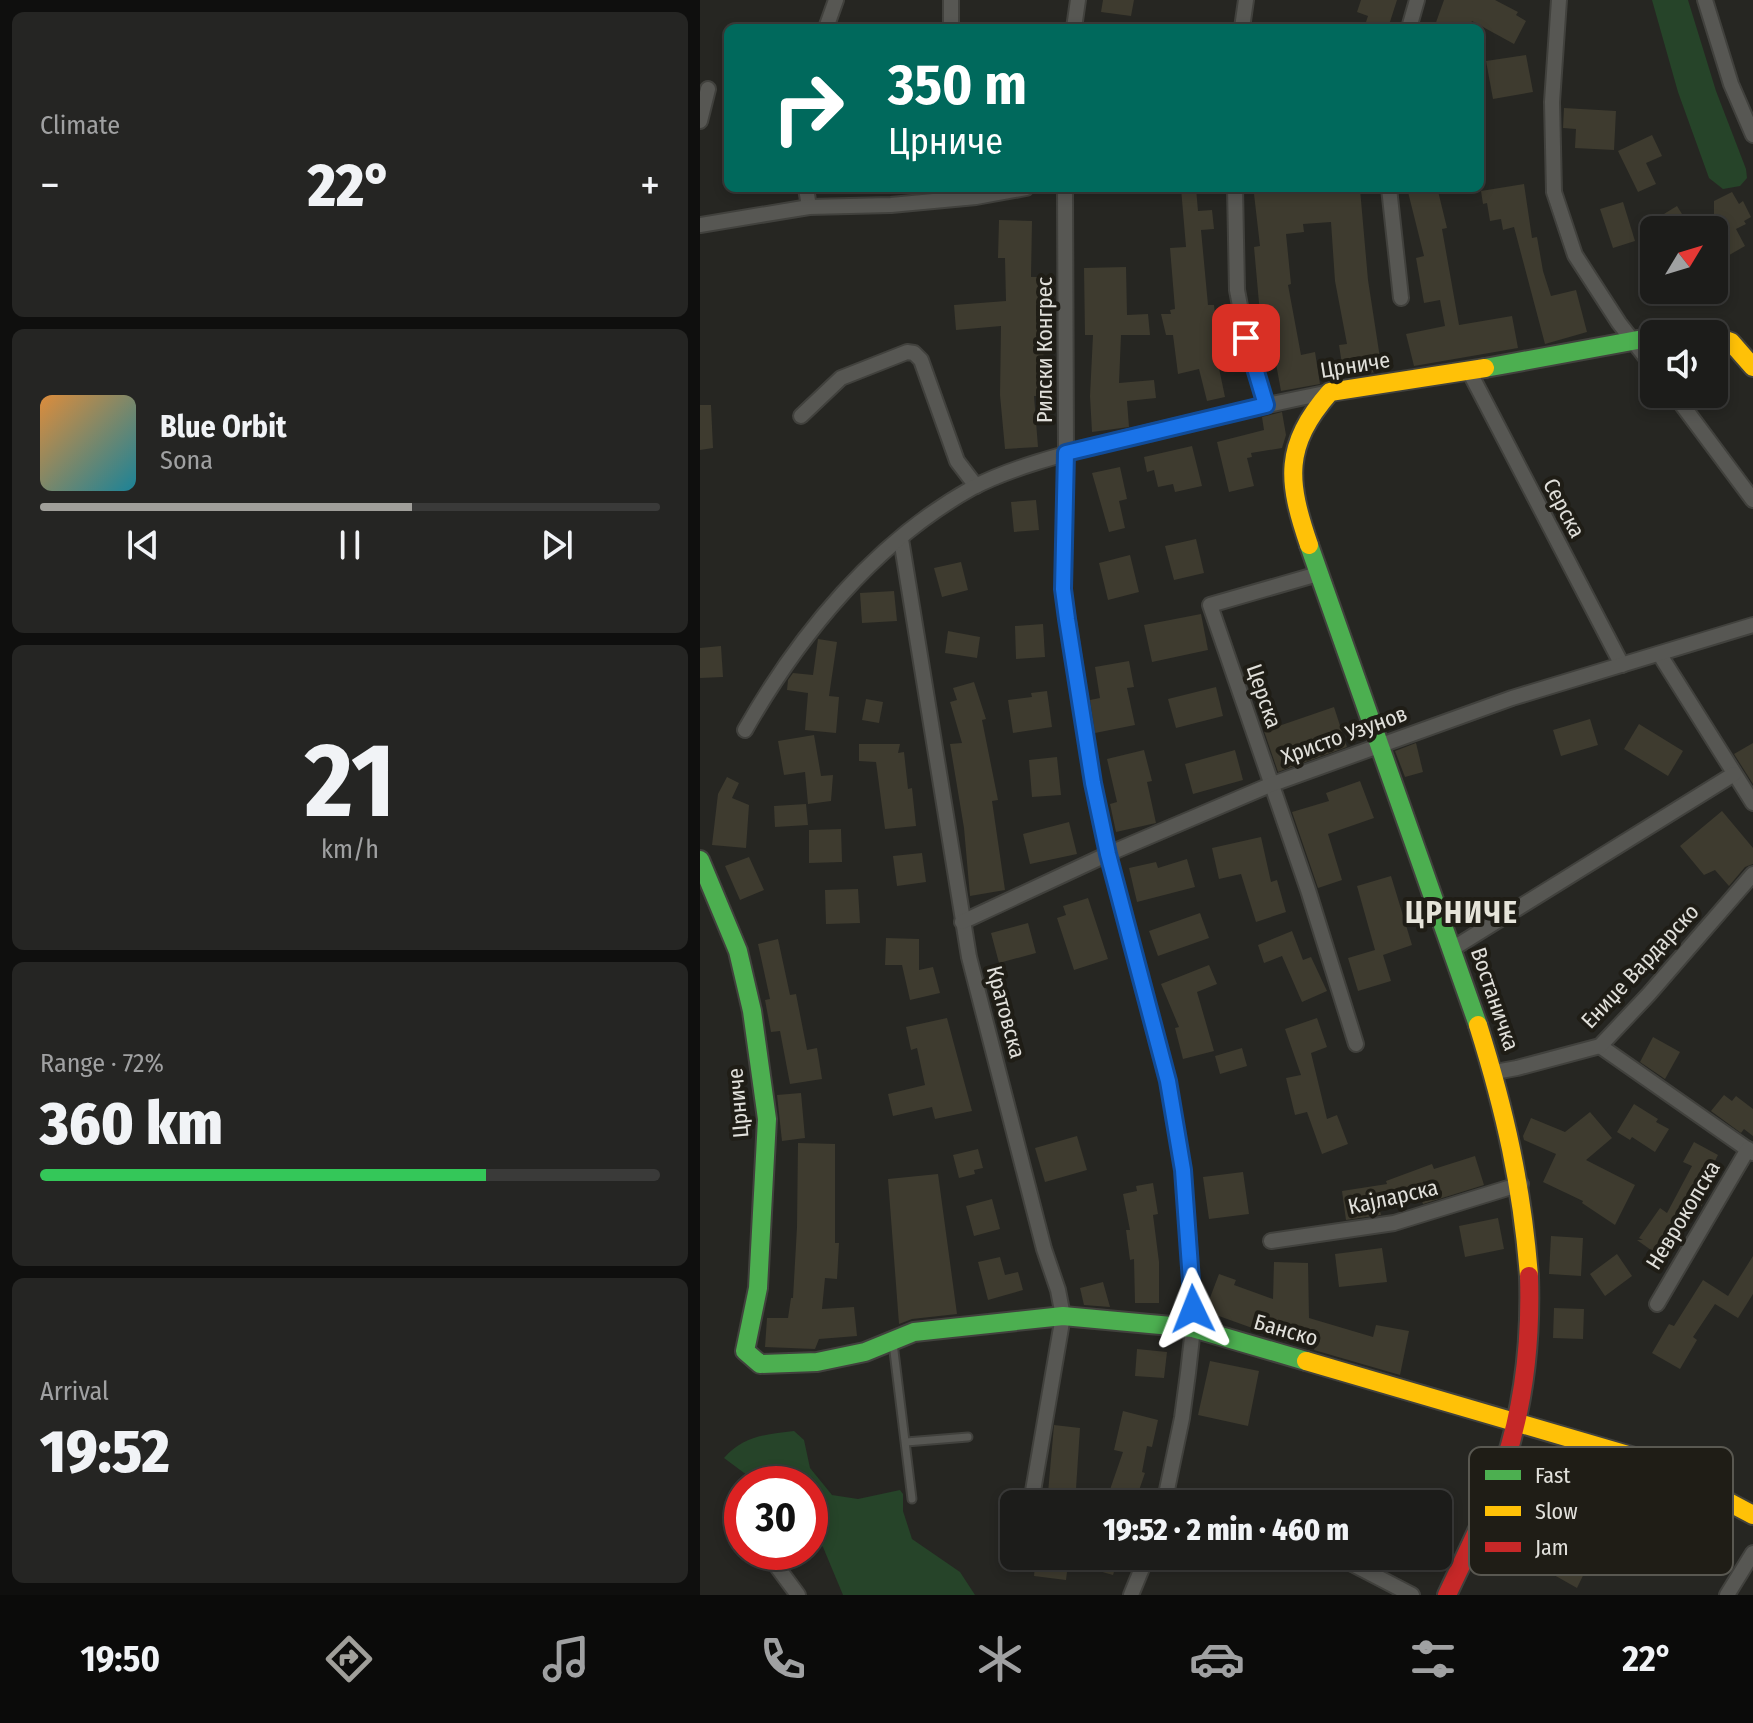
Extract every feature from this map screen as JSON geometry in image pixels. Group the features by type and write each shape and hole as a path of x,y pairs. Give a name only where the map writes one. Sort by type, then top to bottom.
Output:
{"street":[{"path":"827,24 836,0"},
{"path":"951,0 951,24"},
{"path":"1075,24 1078,0"},
{"path":"1243,24 1246,0"},
{"path":"1410,24 1417,0"},
{"path":"1559,0 1552,102 1554,192 1575,255 1640,350"},
{"path":"1705,0 1731,84 1753,135"},
{"path":"700,121 708,89"},
{"path":"807,192 809,207"},
{"name":"Рилски Конгрес","path":"1065,192 1063,589 1093,783 1108,854 1168,1081 1183,1170 1193,1328 1182,1418 1167,1490"},
{"path":"1235,192 1237,290 1246,338 1266,405"},
{"path":"1389,192 1401,298"},
{"path":"700,225 809,207 891,205 975,193"},
{"name":"Црниче","path":"745,730 771,685 856,579 950,501 976,486 1066,453 1266,405 1640,339"},
{"path":"1728,341 1753,367"},
{"path":"801,416 841,378 907,352 914,353 921,360 957,461 976,486"},
{"name":"Серска","path":"1469,371 1622,665"},
{"name":"Востаничка","path":"1330,392 1303,427 1291,466 1293,496 1495,1072 1521,1184 1530,1273 1528,1320 1516,1421 1509,1447"},
{"path":"1684,408 1753,500"},
{"name":"Кратовска","path":"901,539 969,957 1063,1316 1033,1490"},
{"name":"Церска","path":"1318,574 1210,605 1308,890 1356,1044"},
{"name":"Христо Узунов","path":"962,922 1108,854 1270,785 1512,698 1753,625"},
{"path":"1660,655 1753,803"},
{"path":"1452,949 1734,774"},
{"name":"Црниче","path":"700,860 738,951 752,1011 767,1119 758,1288 745,1351"},
{"name":"Ениџе Вардарско","path":"1495,1072 1600,1046 1753,874"},
{"name":"Неврокопска","path":"1600,1046 1750,1151 1657,1304"},
{"name":"Кајларска","path":"1271,1241 1394,1223 1521,1184"},
{"name":"Банско","path":"745,1351 754,1361 766,1366 817,1362 865,1352 914,1332 1063,1316 1193,1328 1602,1447"},
{"name":"Банско","path":"1733,1504 1753,1515"},
{"name":"Востаничка","path":"1447,1595 1469,1547"},
{"path":"1727,1595 1753,1553"},
{"path":"779,1570 798,1595"},
{"path":"1131,1595 1141,1570"},
{"path":"1364,1570 1412,1595"}],"lane":[{"path":"893,1340 912,1499"},
{"path":"906,1442 968,1437"}],"green space":[{"path":"1652,0 1688,0 1716,91 1746,169 1747,178 1740,186 1723,189 1709,178 1678,92"},
{"path":"794,1431 804,1440 810,1466 735,1466 724,1458 739,1445 765,1435"},
{"path":"828,1490 832,1495 858,1499 900,1490 912,1539 960,1572 975,1595 843,1595 828,1559"}],"building":[{"path":"1103,0 1134,0 1131,16 1101,12"},
{"path":"1361,0 1397,0 1389,24 1366,22 1368,16 1357,12"},
{"path":"1444,0 1495,0 1518,12 1516,15 1526,21 1514,44 1484,28 1484,24 1472,21 1471,24 1435,24"},
{"path":"1526,55 1533,92 1493,99 1486,61"},
{"path":"1564,108 1616,111 1614,150 1575,148 1576,129 1563,128"},
{"path":"1652,135 1662,156 1646,163 1656,184 1638,192 1618,151"},
{"path":"1524,184 1532,238 1537,237 1551,296 1576,290 1587,332 1545,344 1514,227 1503,230 1501,219 1490,221 1487,203 1483,204 1481,192"},
{"path":"1181,192 1196,192 1198,211 1212,210 1214,229 1201,230 1208,305 1214,305 1219,349 1215,349 1225,397 1207,401 1199,369 1178,374 1173,335 1166,335 1161,314 1171,314 1170,310 1175,309 1170,248 1186,247"},
{"path":"1360,192 1368,280 1382,371 1344,377 1339,345 1347,344 1335,281 1331,222 1303,224 1304,232 1286,234 1291,284 1288,285 1301,355 1315,352 1320,384 1281,391 1272,342 1266,343 1259,303 1254,247 1260,246 1254,194"},
{"path":"1408,192 1438,192 1447,228 1442,229 1459,325 1512,316 1518,348 1414,366 1406,334 1445,326 1440,300 1424,303 1416,258 1424,256"},
{"path":"1732,192 1739,204 1743,201 1751,217 1736,229 1745,246 1728,256 1728,216 1714,216 1714,201"},
{"path":"1623,202 1635,241 1613,248 1600,209"},
{"path":"1677,206 1683,216 1661,216"},
{"path":"999,220 1032,221 1031,277 1042,277 1042,396 1034,396 1038,447 1005,449 1000,395 1001,326 956,330 954,305 1006,301 1005,258 998,258"},
{"path":"1126,267 1127,315 1148,314 1150,335 1121,335 1119,383 1154,380 1156,398 1127,401 1129,427 1092,432 1093,335 1085,335 1084,268"},
{"path":"700,405 711,405 713,448 700,450"},
{"path":"1282,412 1286,435 1282,448 1251,453 1252,457 1247,458 1254,486 1229,492 1217,442 1264,430 1262,417"},
{"path":"1192,446 1202,486 1175,492 1173,484 1158,487 1154,470 1147,472 1144,457"},
{"path":"1120,467 1127,499 1119,501 1125,528 1109,532 1092,473"},
{"path":"1036,500 1039,530 1014,532 1011,502"},
{"path":"1196,539 1204,573 1174,580 1165,546"},
{"path":"1130,555 1139,592 1108,600 1099,563"},
{"path":"961,562 968,590 942,597 934,568"},
{"path":"894,591 897,621 862,623 860,593"},
{"path":"1201,614 1208,650 1152,662 1144,625"},
{"path":"1043,624 1045,657 1016,659 1015,626"},
{"path":"948,631 980,637 977,658 945,653"},
{"path":"818,639 837,642 829,696 839,697 836,733 805,730 808,693 787,690 793,673 813,675"},
{"path":"721,646 723,677 700,678 700,648"},
{"path":"1129,661 1134,687 1127,688 1135,725 1095,733 1090,700 1100,698 1095,667"},
{"path":"974,682 986,719 982,720 998,800 992,801 1005,890 970,896 964,828 950,744 962,743 950,702 957,700 953,688"},
{"path":"1216,687 1223,716 1176,728 1168,699"},
{"path":"1047,691 1052,727 1013,733 1008,700 1032,697 1031,693"},
{"path":"866,699 883,702 879,723 862,720"},
{"path":"1334,707 1347,747 1278,772 1264,731"},
{"path":"1590,719 1598,745 1561,756 1553,730"},
{"path":"1639,724 1683,751 1668,776 1624,749"},
{"path":"814,735 821,776 833,775 831,801 808,804 805,772 784,775 778,741"},
{"path":"1416,743 1423,772 1405,777 1395,751"},
{"path":"1753,743 1753,784 1734,754"},
{"path":"859,744 900,744 898,753 904,752 916,826 885,829 876,762 859,761"},
{"path":"1144,750 1152,781 1147,782 1156,823 1116,832 1110,804 1117,802 1107,759"},
{"path":"1235,750 1243,780 1193,794 1185,764"},
{"path":"1057,757 1061,795 1032,797 1029,760"},
{"path":"727,777 739,783 732,798 749,805 746,848 712,845 718,794"},
{"path":"1360,781 1374,818 1328,834 1342,880 1318,888 1292,812 1329,801 1326,793"},
{"path":"806,804 808,825 775,827 774,806"},
{"path":"1722,811 1753,848 1753,864 1745,867 1729,886 1715,870 1704,875 1680,846"},
{"path":"1069,822 1077,854 1030,864 1023,834"},
{"path":"841,829 842,862 809,863 809,830"},
{"path":"1261,837 1271,882 1277,880 1286,912 1256,922 1241,874 1219,879 1212,848"},
{"path":"922,853 926,882 897,886 893,856"},
{"path":"749,857 764,890 740,900 725,866"},
{"path":"1187,859 1195,887 1137,902 1129,868 1156,862 1158,868"},
{"path":"1391,876 1412,945 1383,955 1391,981 1358,991 1348,958 1375,950 1357,886"},
{"path":"858,889 860,923 826,924 825,890"},
{"path":"1088,898 1108,959 1074,970 1057,918 1066,915 1063,906"},
{"path":"1200,913 1209,938 1158,956 1149,931"},
{"path":"1028,923 1036,953 999,963 991,933"},
{"path":"1292,931 1303,960 1311,957 1327,991 1302,1002 1282,956 1264,963 1258,945"},
{"path":"886,938 919,939 919,970 933,967 940,993 910,1000 902,965 885,965"},
{"path":"778,939 790,995 796,994 807,1050 817,1048 822,1079 790,1084 780,1031 771,1032 765,1000 770,999 758,944"},
{"path":"1209,965 1217,984 1197,992 1214,1051 1183,1059 1175,1028 1179,1027 1161,984"},
{"path":"947,1018 972,1111 935,1119 932,1107 893,1116 888,1094 925,1085 917,1048 911,1050 906,1027"},
{"path":"1317,1018 1327,1047 1311,1053 1327,1119 1337,1115 1348,1144 1322,1154 1307,1112 1295,1115 1286,1078 1301,1075 1285,1029"},
{"path":"1653,1037 1680,1052 1665,1079 1640,1062"},
{"path":"1242,1048 1247,1066 1220,1074 1215,1056"},
{"path":"801,1093 805,1138 782,1141 777,1095"},
{"path":"1724,1095 1732,1101 1736,1096 1753,1109 1753,1136 1744,1129 1741,1133 1711,1111"},
{"path":"1634,1104 1669,1129 1655,1152 1632,1137 1630,1140 1617,1132"},
{"path":"1590,1112 1612,1138 1586,1160 1635,1185 1615,1225 1583,1201 1543,1182 1556,1154 1524,1140 1523,1136 1531,1118 1565,1132"},
{"path":"1077,1136 1087,1170 1045,1182 1035,1148"},
{"path":"1694,1142 1718,1155 1706,1179 1713,1183 1701,1207 1695,1203 1662,1258 1637,1240 1643,1240 1639,1238 1660,1208 1667,1213 1692,1166 1683,1162"},
{"path":"798,1143 835,1144 835,1243 839,1243 837,1279 825,1278 822,1309 854,1307 857,1336 819,1339 815,1349 765,1347 767,1318 788,1318 793,1298"},
{"path":"978,1149 983,1168 974,1170 975,1174 959,1178 953,1155"},
{"path":"1475,1156 1484,1185 1423,1204 1420,1196 1380,1211 1381,1215 1346,1220 1342,1191 1387,1184 1386,1181 1432,1164 1434,1169"},
{"path":"1243,1172 1249,1214 1209,1219 1203,1177"},
{"path":"938,1174 957,1314 912,1319 899,1324 888,1179"},
{"path":"1153,1183 1158,1214 1153,1215 1159,1262 1159,1303 1135,1303 1134,1259 1130,1260 1126,1230 1130,1230 1123,1194 1137,1191 1136,1186"},
{"path":"992,1199 1000,1229 974,1236 966,1206"},
{"path":"1498,1218 1504,1249 1465,1257 1459,1226"},
{"path":"1551,1236 1583,1238 1581,1276 1549,1274"},
{"path":"1382,1248 1387,1282 1339,1287 1335,1254"},
{"path":"1617,1254 1632,1276 1605,1296 1590,1274"},
{"path":"1753,1256 1753,1294 1738,1318 1715,1304 1693,1337 1697,1340 1680,1369 1652,1353 1669,1324 1674,1326 1703,1280 1728,1296"},
{"path":"1000,1257 1005,1275 1018,1272 1023,1290 988,1300 978,1262"},
{"path":"1274,1262 1308,1263 1309,1318 1373,1337 1376,1325 1409,1331 1400,1375 1314,1350 1316,1343 1266,1333 1205,1311 1219,1274 1236,1280 1234,1285 1273,1299"},
{"path":"1103,1282 1110,1307 1084,1305 1080,1288"},
{"path":"1554,1308 1584,1309 1583,1339 1553,1338"},
{"path":"1137,1349 1167,1352 1164,1378 1135,1376"},
{"path":"1210,1361 1259,1371 1248,1426 1198,1415"},
{"path":"1123,1411 1158,1420 1152,1447 1147,1446 1142,1472 1145,1473 1139,1490 1110,1490 1123,1452 1114,1450"},
{"path":"1054,1425 1080,1428 1076,1490 1048,1490"},
{"path":"1035,1570 1067,1570 1066,1580 1034,1576"},
{"path":"1095,1570 1115,1570 1113,1575"},
{"path":"1554,1575 1583,1575 1577,1588"}],"traffic: fast":[{"path":"1485,368 1640,340"},
{"path":"1309,545 1478,1025"},
{"path":"700,860 738,951 752,1011 767,1119 758,1288 745,1351 760,1364 817,1362 865,1352 914,1332 1063,1316 1193,1328 1306,1361"}],"traffic: slow":[{"path":"1728,341 1753,367"},
{"path":"1309,545 1296,502 1294,465 1304,430 1330,392 1485,368"},
{"path":"1478,1025 1511,1149 1529,1276"},
{"path":"1306,1361 1600,1447"},
{"path":"1733,1504 1753,1515"}],"traffic: jam":[{"path":"1509,1447 1525,1371 1529,1276"},
{"path":"1447,1595 1469,1548"}],"district":[{"name":"ЦРНИЧЕ","path":"1462,913"}],"route":[{"path":"1193,1309 1183,1170 1168,1081 1108,854 1093,783 1067,619 1063,589 1066,453 1266,405 1246,338"}]}
